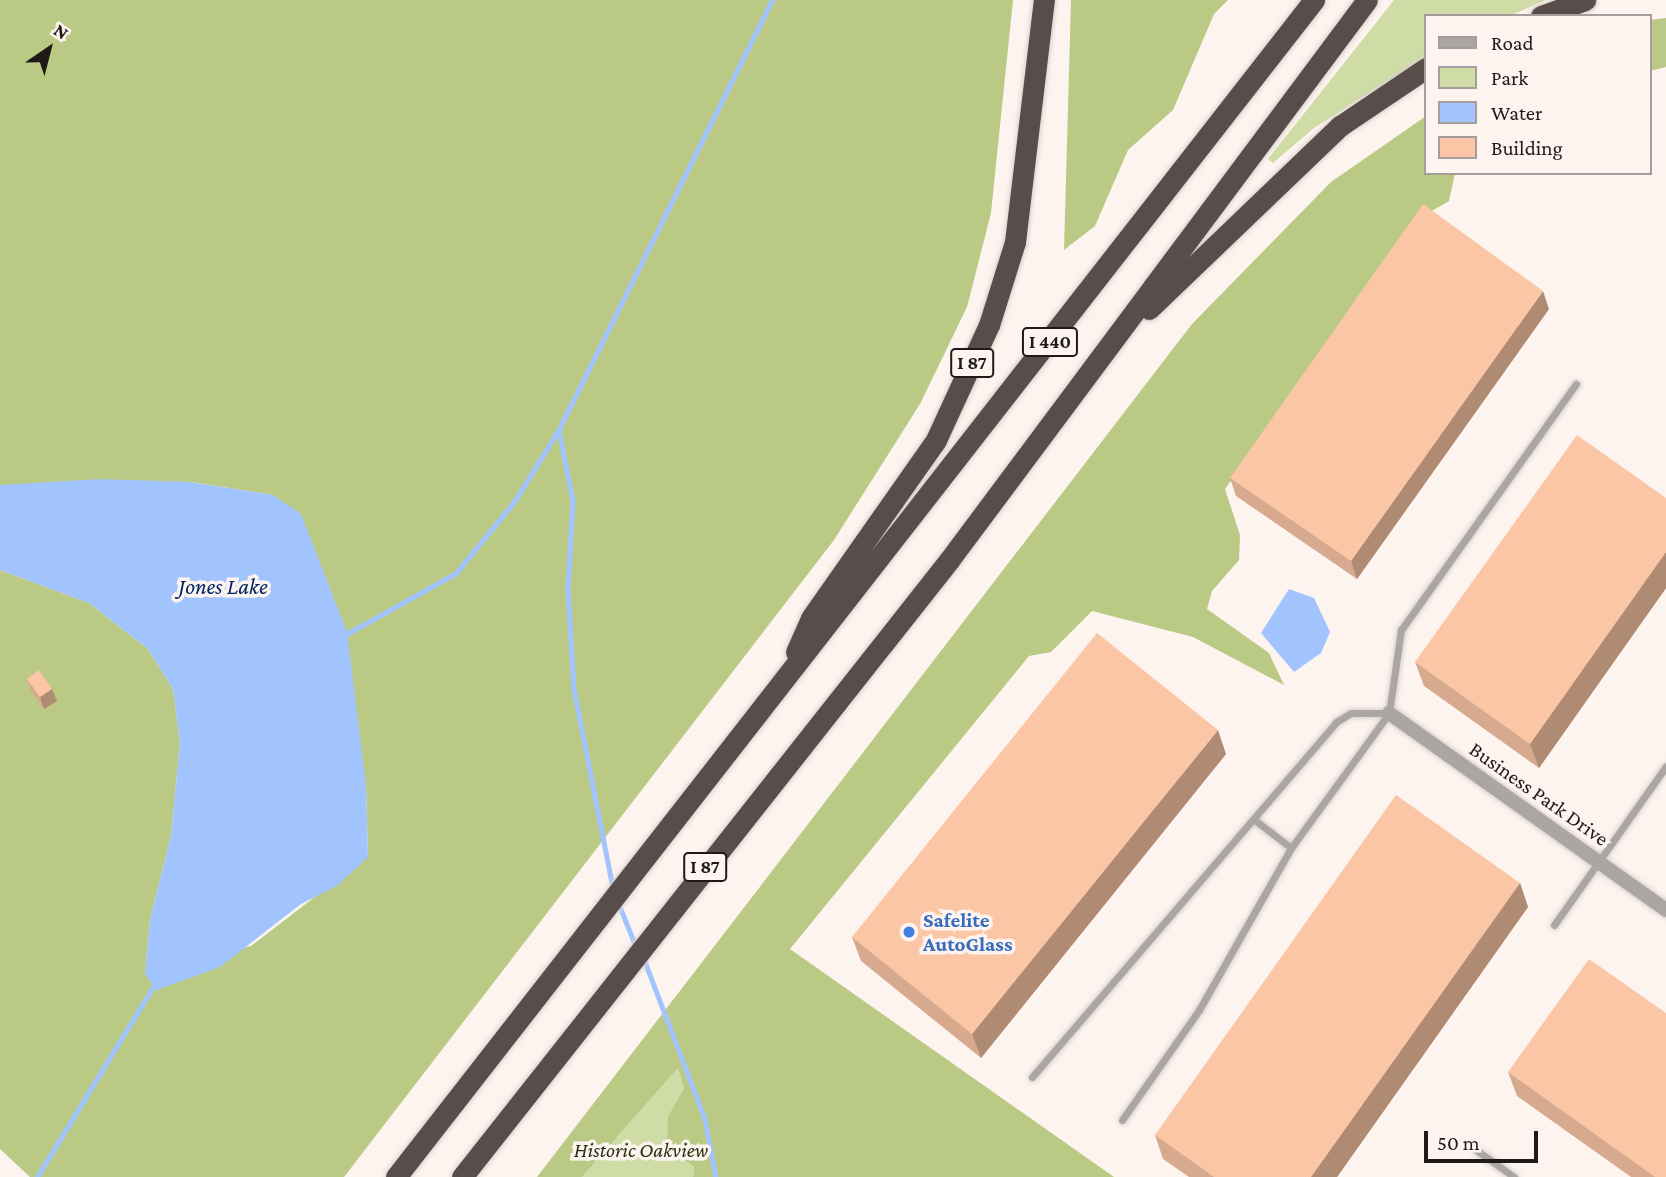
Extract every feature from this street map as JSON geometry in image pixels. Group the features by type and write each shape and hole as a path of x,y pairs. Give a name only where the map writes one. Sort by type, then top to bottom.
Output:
{"highway":[{"name":"I 87","path":"396,1177 782,681 811,618 936,440 989,325 1015,242 1044,0"},
{"name":"I 440","path":"782,681 1314,0"},
{"name":"I 440","path":"1107,350 1367,0"},
{"path":"1546,14 1585,0"},
{"name":"I 87","path":"462,1177 1107,350 1278,181 1340,126 1424,69"}],"street":[{"name":"Business Park Drive","path":"1389,712 1666,910"}],"lane":[{"path":"1122,1120 1199,1010 1291,848 1389,712 1401,630 1576,384"},
{"path":"1032,1077 1145,938 1256,821 1336,722 1350,713 1389,712"},
{"path":"1554,925 1666,766"},
{"path":"1256,821 1291,848"},
{"path":"1476,1150 1514,1177"}],"green space":[{"path":"0,0 1013,0 991,213 967,307 920,404 834,540 344,1177 30,1177 0,1149 0,570 89,603 148,649 173,689 180,743 171,836 150,920 145,974 251,946 368,856 366,785 273,495 191,482 0,485"},
{"path":"1071,0 1228,0 1214,14 1173,110 1128,150 1095,226 1064,250"},
{"path":"1394,0 1546,0 1514,14 1424,14 1424,58 1314,128 1273,163 1268,159"},
{"path":"1666,18 1666,67 1652,70 1652,20"},
{"path":"1424,117 1424,175 1455,175 1449,201 1413,222 1225,489 1240,535 1239,560 1212,591 1207,609 1269,653 1284,685 1193,637 1092,611 1051,652 1029,656 790,949 1114,1177 693,1177 694,1167 667,1144 668,1116 684,1088 678,1068 582,1177 537,1177 1192,324 1331,182"},
{"name":"Historic Oakview","path":"678,1068 684,1088 668,1116 694,1167 693,1177 582,1177"}],"water":[{"name":"Jones Lake","path":"99,479 190,482 273,495 301,514 347,632 366,785 368,857 337,886 301,904 220,967 157,990 145,974 150,920 171,836 180,743 173,689 148,649 89,603 0,570 0,485"},
{"path":"1289,589 1314,598 1330,632 1321,653 1294,672 1261,633"}],"building":[{"path":"1423,204 1543,291 1351,561 1230,478"},
{"path":"1577,435 1666,498 1666,552 1530,744 1415,662"},
{"path":"1097,633 1218,730 972,1034 852,937"},
{"path":"39,670 52,689 40,697 27,679"},
{"path":"1396,795 1520,883 1311,1177 1214,1177 1155,1135"},
{"path":"1589,959 1666,1013 1666,1177 1655,1177 1508,1072"}],"waterway":[{"path":"343,636 456,573 514,502 559,429 772,0"},
{"path":"559,430 573,501 568,590 574,689 613,887"},
{"path":"618,902 636,946"},
{"path":"644,959 705,1119 716,1177"},
{"path":"37,1177 155,984"}],"place":[{"name":"Safelite AutoGlass","path":"909,932"}]}
